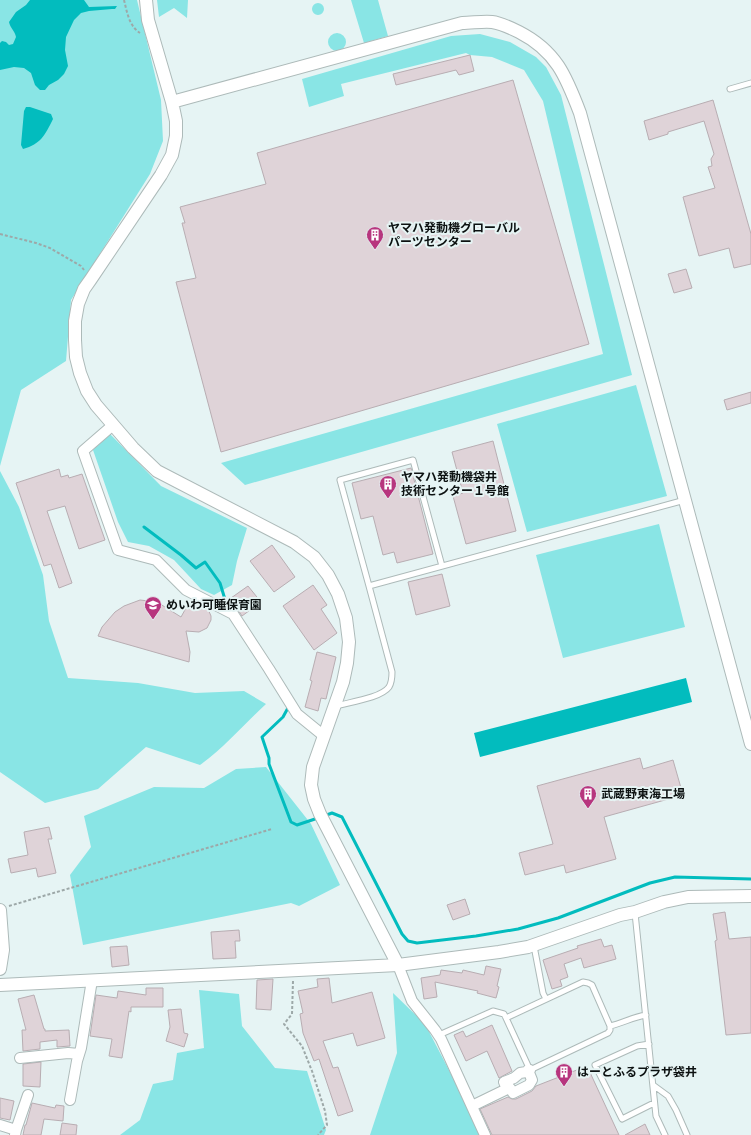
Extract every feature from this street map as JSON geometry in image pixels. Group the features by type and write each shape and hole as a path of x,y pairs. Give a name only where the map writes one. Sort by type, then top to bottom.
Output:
{"street":[{"path":"146,0 148,20 152,36 172,102 176,121 176,136 172,155 161,175 84,289 78,304 75,321 76,357 80,373 87,391 96,405 132,448 157,471 294,542 314,557 328,575 338,594 346,618 349,642 343,682 313,767 311,785 314,799 320,814 398,965 412,1001 439,1035 486,1135"},
{"path":"172,102 462,23 493,22 529,37 545,49 561,69 571,89 580,113 751,744"},
{"path":"113,425 83,451 118,550 156,560 186,590 233,614 297,714 324,736"},
{"path":"0,985 398,965 499,952 534,945 620,915 635,912 664,902 688,897 751,896"},
{"path":"0,969 3,950 4,908"},
{"path":"70,1100 92,980"},
{"path":"20,1058 68,1053 79,1054"},
{"path":"472,1106 507,1089 510,1088 513,1093 529,1085 532,1080 529,1070 504,1082 507,1089"},
{"path":"0,1125 16,1133 28,1095"}],"lane":[{"path":"730,89 751,83"},
{"path":"334,706 384,692 389,687 392,680 392,672 340,480 413,460 442,566"},
{"path":"369,586 684,500"},
{"path":"635,912 654,1103 656,1116 665,1135"},
{"path":"534,945 543,993 546,999"},
{"path":"439,1035 493,1011 504,1014 529,1070 608,1033 610,1030 610,1026 592,985 583,982 506,1018"},
{"path":"610,1026 635,1017 646,1015"},
{"path":"649,1044 637,1046 595,1065 622,1119 654,1103"},
{"path":"653,1085 668,1096 687,1135"}],"path":[{"path":"124,0 134,28 139,33 152,36"},
{"path":"0,234 50,248 81,266 91,279"},
{"path":"4,908 272,829"},
{"path":"294,970 292,1014 284,1024 302,1046 312,1070 325,1111 326,1125 318,1135"}],"shaded area":[{"path":"0,0 137,0 161,100 163,141 150,174 71,300 66,361 21,390 0,466"},
{"path":"30,0 84,0 89,7 117,6 115,9 81,13 74,20 66,37 65,50 68,66 64,74 58,80 49,85 45,90 40,90 35,85 31,73 24,68 14,67 0,70 0,43 2,41 9,45 13,44 16,37 9,22 16,12"},
{"path":"157,0 188,0 187,18 174,8 159,17"},
{"path":"351,0 378,0 388,36 364,43"},
{"path":"320,3 323,4 323,14 316,15 313,14 312,7 313,4"},
{"path":"337,33 343,36 346,42 343,48 337,51 331,48 328,42 331,36"},
{"path":"480,34 510,42 536,57 546,67 561,95 632,375 245,485 221,463 603,354 543,101 524,70 492,57 470,55 466,53 341,84 344,96 309,107 302,79 451,36"},
{"path":"26,107 51,114 53,119 38,142 23,149 21,145 24,111"},
{"path":"636,385 667,496 527,532 497,424"},
{"path":"110,434 161,486 247,528 237,561 232,585 214,595 201,589 174,560 149,546 128,542 118,522 93,450"},
{"path":"0,471 19,507 43,575 49,621 68,678 138,683 195,693 244,691 266,704 226,743 200,765 146,747 98,789 45,803 0,772"},
{"path":"659,524 685,627 563,658 536,555"},
{"path":"686,678 692,702 480,757 474,733"},
{"path":"266,767 311,824 340,885 299,906 291,903 83,945 70,875 91,847 84,816 154,787 204,788 236,769"},
{"path":"199,990 239,994 242,1026 275,1068 307,1071 326,1130 324,1135 120,1135 140,1120 153,1084 173,1080 177,1053 204,1048"},
{"path":"393,993 425,1024 463,1097 480,1135 370,1135 397,1053"}],"building":[{"path":"470,55 474,71 459,75 456,70 396,85 393,74"},
{"name":"ヤマハ発動機グローバル パーツセンター","path":"513,80 589,344 221,452 176,282 196,278 182,223 185,223 180,207 266,184 257,153"},
{"path":"713,100 751,234 751,264 734,268 729,248 699,256 683,197 715,188 708,167 712,166 711,159 714,154 704,121 668,132 668,134 649,140 644,121"},
{"path":"686,269 692,288 674,293 668,274"},
{"path":"751,392 751,403 727,410 724,400"},
{"path":"493,441 516,531 466,544 453,496 463,493 452,452"},
{"name":"ヤマハ発動機袋井 技術センター１号館","path":"411,468 433,554 397,563 394,552 383,555 373,516 361,519 352,483"},
{"path":"59,469 61,477 68,475 69,478 82,474 105,540 79,549 65,506 47,511 72,583 59,588 51,564 44,566 16,483"},
{"path":"272,545 295,577 274,592 250,561"},
{"path":"442,574 450,606 416,615 408,582"},
{"path":"313,585 327,605 321,609 337,633 314,650 283,606"},
{"path":"248,586 261,602 242,616 238,610 230,604 231,598"},
{"path":"140,600 157,602 181,617 186,608 194,603 198,603 208,609 211,620 207,628 199,632 186,631 190,652 189,662 98,636 102,627 115,612 124,606"},
{"path":"317,652 336,657 326,699 321,698 318,711 305,707 312,681 310,680"},
{"name":"武蔵野東海工場","path":"640,758 643,769 673,760 683,795 604,817 616,859 566,873 564,865 525,875 519,853 553,844 537,786"},
{"path":"49,827 52,839 48,839 56,873 38,877 36,868 11,873 8,859 28,855 24,832"},
{"path":"465,899 470,914 453,920 447,905"},
{"path":"725,912 729,939 751,937 751,1033 726,1035 713,914"},
{"path":"239,930 240,941 235,941 236,958 213,959 211,932"},
{"path":"601,939 604,947 612,945 616,959 584,968 581,958 564,964 568,977 560,980 562,986 552,989 543,960 578,948 577,946"},
{"path":"127,946 129,965 112,967 110,947"},
{"path":"486,966 501,969 496,998 477,993 478,991 435,982 437,997 424,999 421,978 440,975 441,970 462,973 463,970 484,975"},
{"path":"329,978 332,1003 372,992 385,1038 357,1046 353,1033 323,1041 333,1068 338,1067 353,1111 338,1116 319,1059 314,1061 303,1033 300,1014 303,1013 298,991 318,987 317,979"},
{"path":"273,979 271,1010 256,1009 257,980"},
{"path":"146,988 163,988 163,1007 131,1007 131,1012 129,1011 122,1058 109,1056 112,1039 90,1036 96,995 117,998 118,991 146,995"},
{"path":"34,995 45,1031 69,1030 70,1046 57,1047 57,1040 40,1042 40,1049 23,1051 22,1030 26,1030 18,999"},
{"path":"181,1009 184,1033 188,1034 184,1047 166,1041 170,1027 168,1010"},
{"path":"492,1025 512,1071 499,1078 487,1051 466,1061 454,1035 463,1031 466,1037"},
{"path":"41,1062 40,1087 23,1086 23,1064"},
{"name":"はーとふるプラザ袋井","path":"587,1066 619,1135 492,1135 480,1109 508,1097 516,1099 532,1091 536,1086"},
{"path":"0,1098 14,1101 10,1120 0,1118"},
{"path":"32,1103 55,1108 56,1105 64,1106 63,1121 44,1119 41,1135 23,1135"},
{"path":"62,1123 77,1125 76,1135 60,1135"},
{"path":"645,1124 650,1135 625,1135"}],"waterway":[{"path":"144,527 196,568 205,562 220,583 227,606 229,607"},
{"path":"289,706 283,717 262,737 269,758 269,764 291,822 297,825 318,818"},
{"path":"324,816 332,813 342,817 402,934 408,941 417,943 518,929 558,918 650,883 675,877 751,879"}],"place":[{"name":"ヤマハ発動機グローバル パーツセンター","path":"375,250"},
{"name":"ヤマハ発動機袋井 技術センター１号館","path":"388,499"},
{"name":"めいわ可睡保育園","path":"153,620"},
{"name":"武蔵野東海工場","path":"588,809"},
{"name":"はーとふるプラザ袋井","path":"564,1087"}]}
